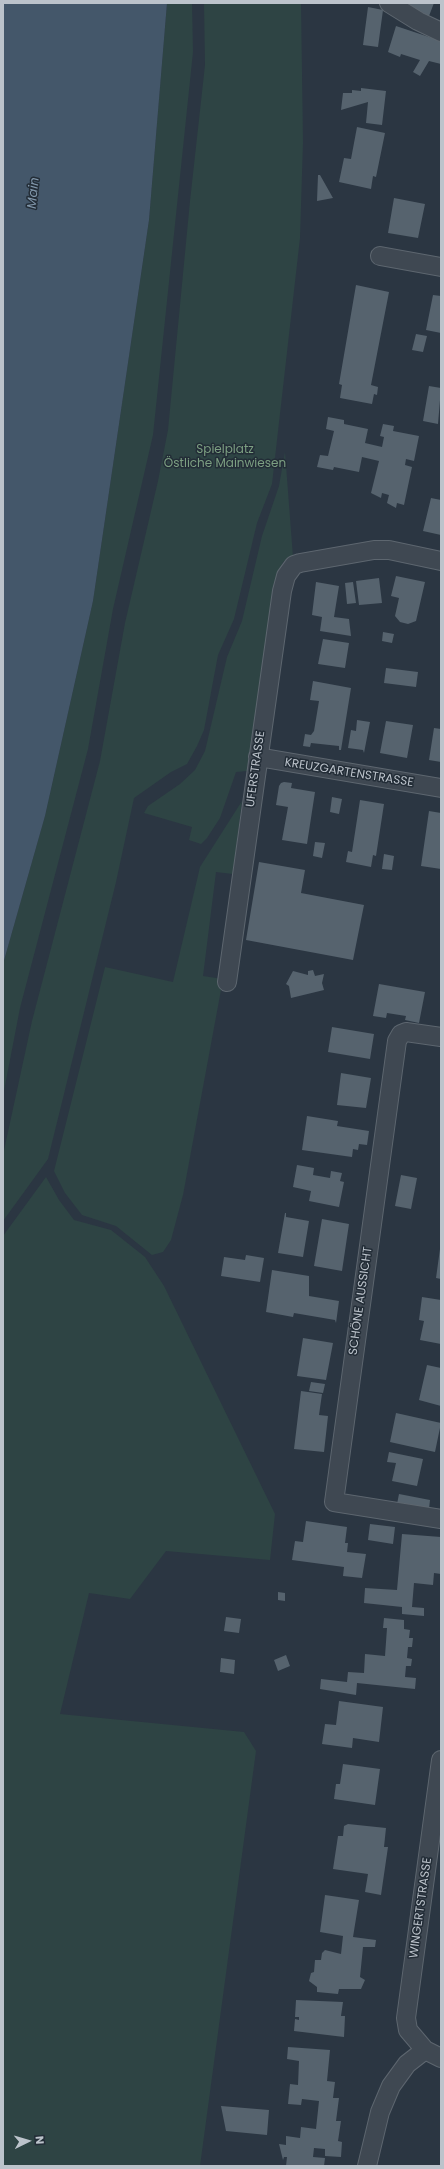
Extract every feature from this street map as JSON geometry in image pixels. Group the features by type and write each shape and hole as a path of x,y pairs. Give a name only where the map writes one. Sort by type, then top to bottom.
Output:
{"street":[{"path":"389,3 418,21 441,32"},
{"path":"380,256 441,267"},
{"name":"UFERSTRASSE","path":"227,982 282,591 290,569 300,563 378,550 389,550 441,561"},
{"name":"KREUZGARTENSTRASSE","path":"258,757 441,788"},
{"name":"SCHÖNE AUSSICHT","path":"441,1037 406,1032 401,1034 397,1040 334,1502 441,1519"},
{"name":"WINGERTSTRASSE","path":"441,1760 406,2018 408,2030 425,2050 441,2058"},
{"path":"367,2166 380,2112 392,2086 406,2064 425,2050"}],"green space":[{"path":"167,3 192,3 193,52 153,435 113,609 88,749 20,1008 3,1096 3,964 45,816 93,601 149,220"},
{"name":"Spielplatz Östliche Mainwiesen","path":"204,3 301,3 303,142 300,238 272,484 257,523 234,619 218,655 204,730 197,746 187,764 171,772 134,798 116,882 48,1159 3,1221 3,1155 32,1021 100,761 125,623 158,481 168,430 190,201 205,65"},
{"path":"285,452 293,557 283,562 276,587 247,771 236,772 220,818 207,838 201,844 189,840 192,827 144,813 148,806 180,784 195,770 205,751 227,657 242,621 262,536 279,486"},
{"path":"242,801 233,874 216,872 203,976 223,979 183,1195 171,1240 163,1252 152,1255 116,1226 82,1215 65,1193 54,1171 105,967 173,982 200,867"},
{"path":"46,1177 59,1200 74,1220 111,1230 145,1257 164,1286 275,1514 270,1560 166,1551 130,1599 89,1593 60,1714 244,1732 256,1751 200,2166 3,2166 3,1236"}],"water":[{"name":"Main","path":"3,3 167,3 149,220 93,601 45,816 3,964"}],"building":[{"path":"410,3 434,3 429,16 408,6"},
{"path":"368,7 383,10 378,47 363,45"},
{"path":"396,26 441,41 441,64 429,61 420,76 413,72 420,60 401,54 400,57 388,52"},
{"path":"361,88 386,91 382,125 366,123 368,102 341,110 343,93 352,93 352,90 361,91"},
{"path":"357,127 385,133 376,177 373,176 371,189 339,182 344,158 351,159"},
{"path":"318,175 320,175 333,198 317,201"},
{"path":"394,198 425,204 418,238 388,233"},
{"path":"356,285 389,292 371,385 378,387 377,395 374,394 372,404 340,398 342,385 339,384"},
{"path":"433,295 441,296 441,333 426,330"},
{"path":"416,334 427,336 423,352 412,350"},
{"path":"429,386 441,388 438,424 423,421"},
{"path":"328,417 344,420 344,424 368,429 365,443 382,447 384,437 380,436 383,424 394,426 393,431 419,436 414,461 406,459 405,465 412,467 404,505 397,503 396,508 387,503 389,495 382,493 381,498 371,493 379,461 362,457 359,472 334,467 333,470 317,467 320,455 328,456 334,431 326,429"},
{"path":"431,498 441,500 441,535 423,531"},
{"path":"396,576 425,582 416,621 408,624 400,622 395,616 399,598 391,596"},
{"path":"379,578 382,603 359,605 356,581"},
{"path":"316,582 339,586 334,617 349,619 351,636 320,631 322,617 312,615"},
{"path":"353,582 356,603 347,604 345,583"},
{"path":"383,632 394,634 392,643 382,641"},
{"path":"323,639 349,643 345,668 318,664"},
{"path":"386,668 418,672 416,687 384,683"},
{"path":"313,681 351,688 341,750 339,750 339,746 311,743 310,747 303,746 305,734 311,735 314,731 319,701 310,700"},
{"path":"357,720 370,722 364,753 363,750 348,748 351,730 356,731"},
{"path":"386,721 413,725 407,758 380,753"},
{"path":"434,728 441,729 441,762 429,760"},
{"path":"284,782 292,783 291,788 315,792 307,844 282,840 288,807 276,805 279,786"},
{"path":"332,797 342,799 339,814 330,812"},
{"path":"360,800 384,804 376,856 373,855 371,867 346,862 348,851 352,852"},
{"path":"429,811 441,813 441,869 421,866"},
{"path":"315,842 325,843 322,858 313,856"},
{"path":"384,854 394,856 392,870 382,869"},
{"path":"259,862 305,870 301,893 364,905 353,960 246,940"},
{"path":"313,970 315,976 324,974 322,983 324,990 291,998 289,986 286,984 293,971 308,975 308,971"},
{"path":"379,984 425,992 419,1023 405,1020 406,1016 387,1013 386,1018 373,1016"},
{"path":"332,1027 374,1034 370,1059 328,1052"},
{"path":"341,1073 371,1078 366,1108 337,1105"},
{"path":"307,1116 338,1121 337,1126 369,1131 367,1145 359,1144 358,1150 353,1149 352,1157 302,1150"},
{"path":"297,1165 314,1168 313,1175 330,1178 331,1171 342,1173 340,1181 344,1182 339,1207 309,1201 311,1191 293,1187"},
{"path":"401,1175 417,1178 411,1209 395,1206"},
{"path":"285,1213 286,1217 309,1221 303,1257 278,1253"},
{"path":"322,1219 349,1224 342,1271 314,1266"},
{"path":"441,1249 441,1279 436,1278"},
{"path":"246,1255 264,1258 260,1282 221,1276 224,1257 245,1260"},
{"path":"272,1270 309,1276 309,1296 339,1301 336,1323 335,1320 294,1313 293,1317 266,1312"},
{"path":"422,1297 441,1300 441,1344 420,1340 424,1321 419,1320"},
{"path":"303,1338 333,1343 326,1380 297,1376"},
{"path":"427,1365 441,1368 441,1406 419,1400"},
{"path":"311,1382 325,1384 323,1393 309,1391"},
{"path":"301,1391 322,1394 319,1415 328,1416 324,1452 294,1449"},
{"path":"396,1413 441,1423 435,1452 390,1442"},
{"path":"389,1452 423,1459 417,1486 392,1481 396,1463 387,1462"},
{"path":"399,1494 430,1500 429,1509 397,1504"},
{"path":"306,1521 347,1527 345,1543 348,1543 347,1552 366,1554 362,1578 343,1576 344,1567 292,1560 295,1541 303,1542"},
{"path":"370,1524 395,1527 393,1544 368,1540"},
{"path":"402,1534 441,1537 441,1574 434,1573 433,1585 414,1583 412,1607 424,1608 424,1616 402,1614 402,1607 364,1603 365,1588 397,1590"},
{"path":"278,1592 285,1593 285,1601 278,1600"},
{"path":"226,1617 241,1619 239,1633 224,1631"},
{"path":"384,1618 404,1620 404,1629 410,1630 409,1638 413,1638 412,1647 408,1647 407,1658 412,1659 411,1666 406,1666 405,1677 416,1678 415,1689 357,1683 356,1695 320,1689 321,1679 347,1682 348,1672 364,1673 365,1654 385,1656 387,1628 383,1628"},
{"path":"286,1655 290,1666 278,1671 274,1660"},
{"path":"221,1658 235,1660 234,1674 220,1672"},
{"path":"339,1701 383,1707 379,1742 353,1738 352,1748 322,1744 325,1724 336,1725"},
{"path":"343,1764 380,1769 375,1805 334,1799 336,1784 340,1784"},
{"path":"348,1824 386,1828 384,1847 388,1847 381,1895 365,1892 368,1874 333,1869 338,1836 343,1836 344,1826"},
{"path":"325,1895 359,1900 353,1937 376,1940 375,1947 363,1947 360,1977 365,1980 361,1989 339,1989 338,1994 317,1992 317,1987 309,1981 311,1973 314,1972 315,1960 321,1960 322,1953 325,1950 341,1954 343,1936 320,1932"},
{"path":"296,2000 343,2002 341,2016 345,2016 344,2037 294,2031 295,2019 299,2020 299,2017 295,2017"},
{"path":"288,2047 330,2050 327,2081 335,2082 333,2098 339,2098 336,2121 341,2121 338,2141 342,2142 341,2157 325,2156 325,2149 314,2148 313,2157 325,2158 324,2166 286,2166 287,2157 284,2157 283,2160 279,2144 286,2145 286,2136 300,2138 301,2127 316,2129 319,2101 302,2099 301,2105 288,2104 290,2084 298,2085 299,2061 287,2059"},
{"path":"221,2106 269,2110 267,2135 226,2131"}]}
